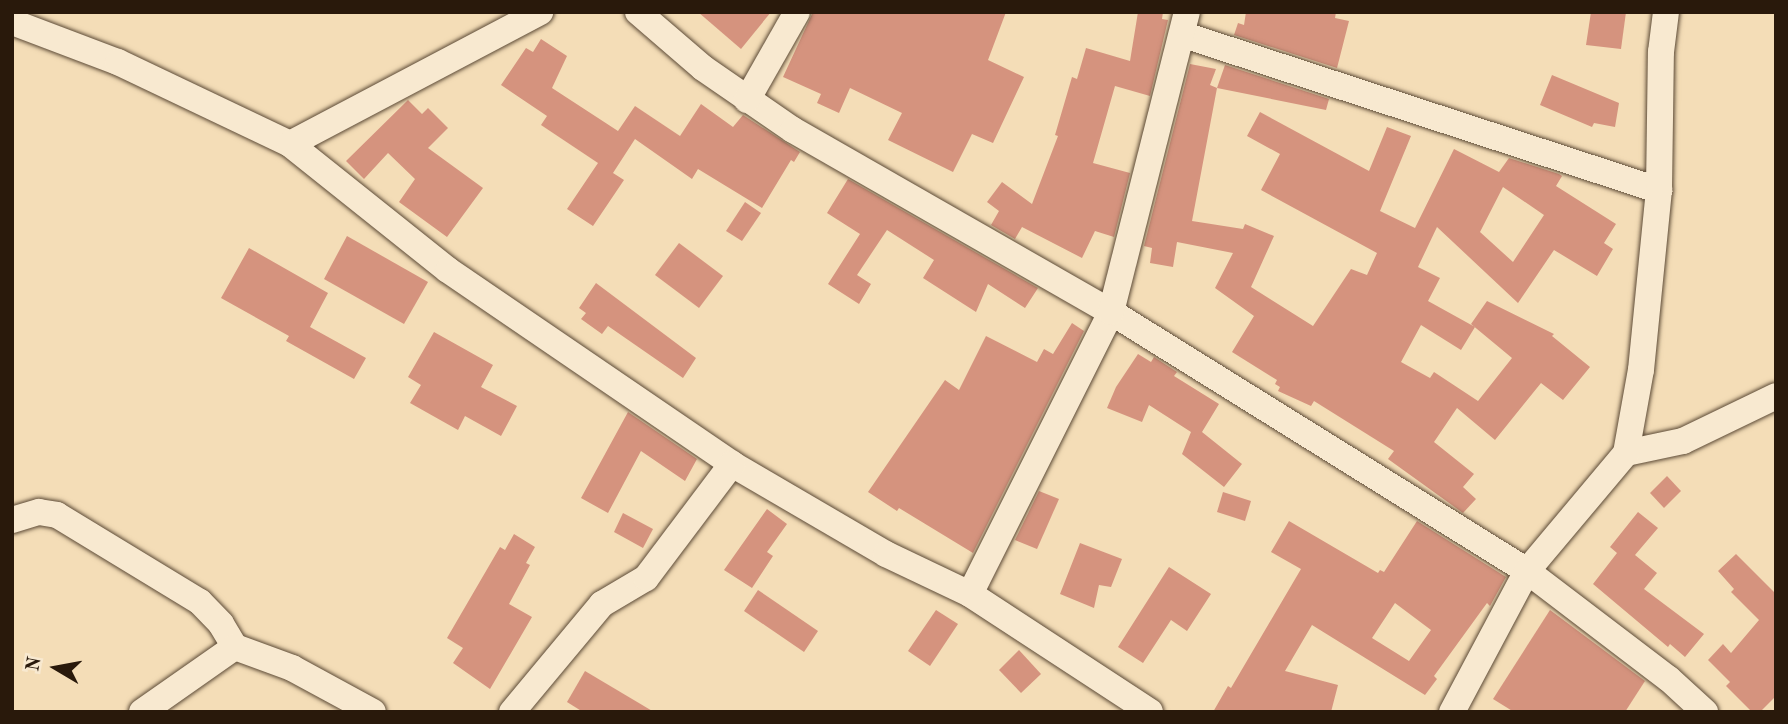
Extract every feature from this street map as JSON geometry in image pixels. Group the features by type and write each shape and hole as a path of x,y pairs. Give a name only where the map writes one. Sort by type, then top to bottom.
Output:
{"street":[{"path":"290,144 541,12"},
{"path":"638,12 703,68 747,100 842,160 1111,312 1527,571 1669,679 1705,712"},
{"path":"747,100 797,12"},
{"path":"1452,712 1527,571 1626,453 1641,370 1659,190 1661,52 1666,12"},
{"path":"12,22 118,62 290,144 448,270 732,464 886,554 970,594 1142,710"},
{"path":"970,594 1111,312 1185,23 1659,190"},
{"path":"1626,453 1682,440 1776,396"},
{"path":"512,712 602,604 646,578 732,464"},
{"path":"12,520 39,512 57,515 200,602 221,624 235,647 292,668 373,712"},
{"path":"142,712 235,647"}],"building":[{"path":"698,12 771,12 741,49"},
{"path":"813,12 1006,12 988,60 1024,77 993,143 972,134 953,172 888,140 902,113 850,88 839,113 817,103 821,94 783,77"},
{"path":"1138,12 1163,12 1162,19 1168,20 1150,96 1115,86 1093,163 1130,173 1114,237 1095,231 1082,258 1022,227 1015,239 991,225 999,211 987,202 1002,182 1032,204 1058,136 1055,135 1072,77 1077,79 1086,48 1130,61"},
{"path":"1246,12 1336,12 1335,18 1349,21 1337,68 1234,35 1238,23 1244,25"},
{"path":"1591,12 1626,12 1621,49 1586,45"},
{"path":"541,39 567,56 552,88 618,131 635,106 680,136 701,104 733,127 743,115 800,152 794,162 791,160 762,208 698,169 692,179 635,139 613,173 624,180 593,226 567,209 598,163 541,125 547,116 501,85 526,48 533,52"},
{"path":"1190,64 1216,69 1210,85 1217,88 1192,221 1243,229 1245,224 1274,236 1251,287 1313,326 1351,269 1367,275 1377,253 1261,190 1280,154 1247,136 1260,112 1369,171 1387,127 1411,136 1380,211 1415,228 1454,149 1499,172 1509,158 1559,174 1562,176 1556,186 1616,224 1604,243 1613,249 1597,276 1554,250 1518,303 1437,227 1418,267 1440,278 1428,301 1474,326 1471,324 1487,301 1554,334 1552,336 1590,367 1563,400 1541,383 1495,440 1457,408 1434,442 1474,474 1463,487 1476,499 1463,513 1388,459 1394,451 1314,401 1311,406 1278,391 1280,387 1275,384 1277,380 1232,352 1254,316 1215,288 1233,253 1177,242 1173,267 1150,263 1152,248 1144,246","holes":["1503,187 1544,215 1513,262 1480,232","1421,325 1461,350 1475,327 1512,358 1478,401 1434,372 1430,378 1401,362"]},
{"path":"1225,65 1329,99 1326,110 1217,88"},
{"path":"1552,75 1619,103 1615,127 1594,123 1592,127 1540,105"},
{"path":"408,100 422,114 428,108 448,128 428,148 483,188 447,237 399,202 415,179 388,153 364,179 346,161"},
{"path":"848,179 1038,288 1025,308 988,284 976,312 923,278 934,260 887,230 857,275 871,284 859,304 828,284 860,234 827,213"},
{"path":"745,202 761,213 742,241 726,231"},
{"path":"347,236 428,282 404,324 324,279"},
{"path":"679,243 723,276 699,308 655,275"},
{"path":"249,248 328,293 310,327 366,358 354,379 286,341 289,336 221,298"},
{"path":"596,283 696,358 683,378 608,326 602,334 581,319 586,313 579,308"},
{"path":"1072,323 1084,331 973,553 868,492 945,380 959,390 986,336 1037,362 1044,349 1053,354"},
{"path":"434,332 493,365 481,387 517,406 501,436 465,416 458,430 410,403 421,385 408,377"},
{"path":"1138,354 1151,362 1154,357 1177,372 1174,376 1219,404 1202,432 1242,464 1224,487 1182,454 1191,432 1149,405 1142,422 1107,408 1116,387"},
{"path":"628,412 697,459 685,481 641,451 608,513 581,498"},
{"path":"1667,476 1681,491 1664,508 1650,493"},
{"path":"1039,491 1059,499 1037,549 1015,540"},
{"path":"1223,492 1251,501 1245,521 1217,512"},
{"path":"767,509 787,524 767,552 773,556 752,588 724,570"},
{"path":"1638,512 1658,528 1635,555 1657,573 1644,589 1704,634 1685,657 1670,644 1668,647 1593,584 1617,553 1610,547"},
{"path":"623,513 653,529 643,548 614,532"},
{"path":"1289,521 1378,573 1380,570 1384,572 1417,521 1506,577 1490,606 1487,603 1434,676 1437,679 1425,695 1312,625 1285,671 1338,685 1331,712 1213,712 1228,686 1231,688 1301,569 1271,552","holes":["1395,603 1431,630 1409,661 1372,638"]},
{"path":"514,534 535,547 526,563 530,565 509,604 532,617 490,689 453,663 463,648 447,638 500,547 505,550"},
{"path":"1080,543 1122,559 1111,587 1099,585 1094,608 1060,594"},
{"path":"1736,554 1776,594 1776,696 1760,712 1752,712 1726,686 1730,682 1708,660 1723,644 1731,653 1759,620 1731,592 1734,589 1718,571"},
{"path":"1169,567 1211,594 1187,631 1171,620 1143,663 1118,647"},
{"path":"758,590 818,631 804,652 744,611"},
{"path":"936,610 958,624 930,666 908,651"},
{"path":"1550,610 1645,681 1625,712 1514,712 1493,699"},
{"path":"1019,650 1041,674 1021,693 999,670"},
{"path":"585,671 654,712 583,712 567,702"}]}
